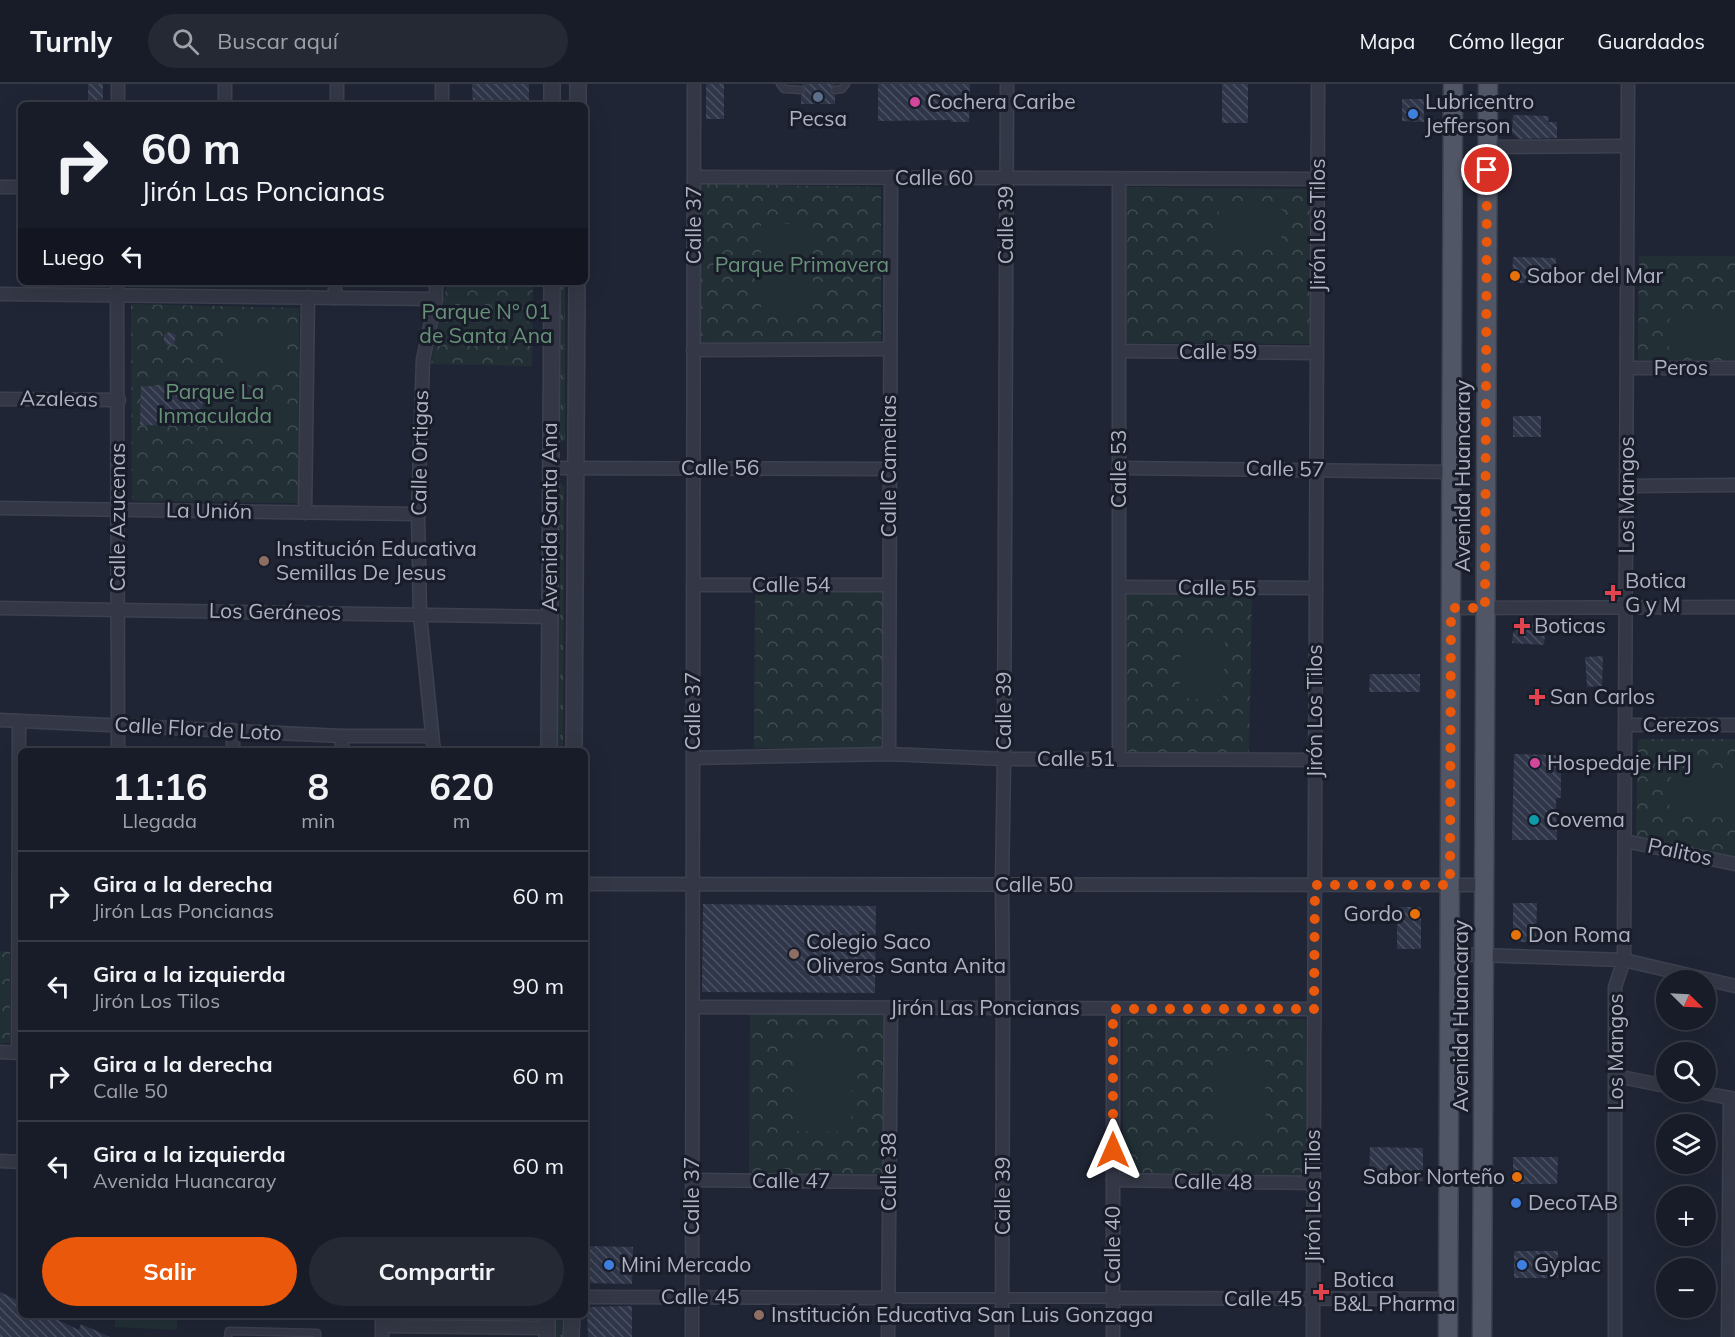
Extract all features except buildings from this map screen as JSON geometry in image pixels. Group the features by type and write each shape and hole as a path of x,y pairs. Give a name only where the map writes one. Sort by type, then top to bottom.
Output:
{"main road":[{"name":"Avenida Huancaray","path":"1448,1337 1453,84"},
{"name":"Avenida Huancaray","path":"1482,1337 1488,84"}],"street":[{"path":"118,84 118,102"},
{"path":"225,84 225,102"},
{"path":"337,84 337,102"},
{"path":"442,84 442,102"},
{"path":"552,84 552,102"},
{"path":"578,84 578,102"},
{"name":"Calle 37","path":"692,1337 694,84"},
{"name":"Calle 39","path":"1002,1337 1006,84"},
{"name":"Jirón Los Tilos","path":"1313,1337 1318,84"},
{"name":"Los Mangos","path":"1615,1337 1615,987 1624,960 1628,486 1628,84"},
{"path":"1487,147 1628,146"},
{"name":"Calle 60","path":"694,177 1318,179"},
{"name":"Calle Camelias","path":"889,754 891,177"},
{"name":"Calle 53","path":"1119,178 1119,759"},
{"path":"0,187 18,187"},
{"path":"227,285 228,296"},
{"path":"335,285 335,298"},
{"name":"Calle Ortigas","path":"434,748 420,615 418,514 423,360 436,299 436,285"},
{"name":"Avenida Santa Ana","path":"549,748 552,285"},
{"name":"Avenida Santa Ana","path":"574,748 577,285"},
{"path":"0,294 117,288 228,296 436,299"},
{"name":"Calle Azucenas","path":"117,288 118,748"},
{"path":"305,513 308,297"},
{"path":"693,350 890,350"},
{"name":"Calle 59","path":"1119,351 1317,353"},
{"name":"Peros","path":"1628,369 1735,368"},
{"name":"Azaleas","path":"0,399 119,400"},
{"name":"Calle 56","path":"551,468 889,470"},
{"name":"Calle 57","path":"1119,468 1451,472"},
{"path":"1628,486 1735,486"},
{"name":"La Unión","path":"0,508 418,514"},
{"name":"Calle 54","path":"693,585 889,585"},
{"name":"Calle 55","path":"1119,587 1316,588"},
{"path":"1451,608 1735,607"},
{"name":"Los Geráneos","path":"0,608 550,617"},
{"name":"Calle Flor de Loto","path":"0,720 342,736 432,736"},
{"path":"19,721 19,748"},
{"name":"Cerezos","path":"1626,725 1735,725"},
{"path":"233,730 233,748"},
{"path":"342,736 342,748"},
{"name":"Calle 51","path":"693,758 889,754 1004,759 1315,760"},
{"name":"Palitos","path":"1625,841 1735,864"},
{"name":"Calle 50","path":"588,884 1484,885"},
{"path":"1450,954 1624,960 1735,986"},
{"name":"Jirón Las Poncianas","path":"693,1007 1314,1009"},
{"name":"Calle 38","path":"888,1337 891,1008"},
{"name":"Calle 40","path":"1113,1009 1113,1337"},
{"path":"0,1052 18,1053"},
{"path":"1616,1076 1656,1084"},
{"path":"1716,1096 1732,1099 1728,1337"},
{"path":"0,1161 18,1162"},
{"name":"Calle 47","path":"692,1180 889,1182"},
{"name":"Calle 48","path":"1113,1180 1313,1183"},
{"name":"Calle 45","path":"588,1297 888,1298"},
{"path":"888,1298 1113,1298"},
{"name":"Calle 45","path":"1113,1298 1448,1299"},
{"path":"572,1318 572,1337"},
{"path":"382,1326 547,1327"}],"lane":[{"path":"780,84 784,89 801,90"},
{"path":"835,90 842,89 846,84"},
{"path":"228,1337 229,1331 317,1333 316,1337"}],"green space":[{"name":"Parque Primavera","path":"699,184 881,187 881,344 698,344"},
{"path":"1125,187 1311,189 1310,344 1126,343"},
{"path":"1219,208 1283,210 1281,249 1217,246"},
{"path":"813,223 813,309 761,309 761,224"},
{"path":"1639,256 1735,256 1735,361 1638,360"},
{"name":"Parque N° 01 de Santa Ana","path":"447,285 533,285 532,366 431,364"},
{"path":"554,285 565,285 565,440 556,442"},
{"name":"Parque La Inmaculada","path":"131,304 299,308 298,503 132,501"},
{"path":"1670,310 1735,310 1735,352 1669,352"},
{"path":"225,326 287,326 287,364 225,364"},
{"path":"217,401 286,401 285,439 217,438"},
{"path":"556,482 561,483 564,487 563,748 553,748"},
{"path":"883,592 881,750 754,748 755,593"},
{"path":"1124,593 1252,593 1249,753 1124,754"},
{"path":"1181,638 1225,640 1223,700 1179,698"},
{"path":"1638,739 1735,739 1735,858 1636,838"},
{"path":"1671,774 1735,776 1735,818 1669,816"},
{"path":"0,951 10,952 10,1043 0,1043"},
{"path":"887,1011 883,1180 749,1180 750,1012"},
{"path":"1123,1017 1306,1019 1307,1176 1123,1172"},
{"path":"795,1042 853,1043 851,1132 794,1131"},
{"path":"1214,1051 1265,1051 1266,1136 1215,1137"},
{"path":"115,1318 177,1318 177,1330 115,1327"},
{"path":"552,1318 562,1318 562,1337 551,1337"}],"place":[{"name":"Pecsa","path":"818,97"},
{"name":"Cochera Caribe","path":"915,102"},
{"name":"Lubricentro Jefferson","path":"1413,114"},
{"name":"Sabor del Mar","path":"1515,276"},
{"name":"Institución Educativa Semillas De Jesus","path":"264,561"},
{"name":"Botica G y M","path":"1613,593"},
{"name":"Boticas","path":"1522,626"},
{"name":"San Carlos","path":"1537,697"},
{"name":"Hospedaje HPJ","path":"1535,763"},
{"name":"Covema","path":"1534,820"},
{"name":"Gordo","path":"1415,914"},
{"name":"Don Roma","path":"1516,935"},
{"name":"Colegio Saco Oliveros Santa Anita","path":"794,954"},
{"name":"Sabor Norteño","path":"1517,1177"},
{"name":"DecoTAB","path":"1516,1203"},
{"name":"Mini Mercado","path":"609,1265"},
{"name":"Gyplac","path":"1522,1265"},
{"name":"Botica B&L Pharma","path":"1321,1292"},
{"name":"Institución Educativa San Luis Gonzaga","path":"759,1315"}],"route":[{"path":"1113,1150 1113,1009 1314,1009 1315,885 1450,885 1451,608 1485,608 1487,170"}]}
